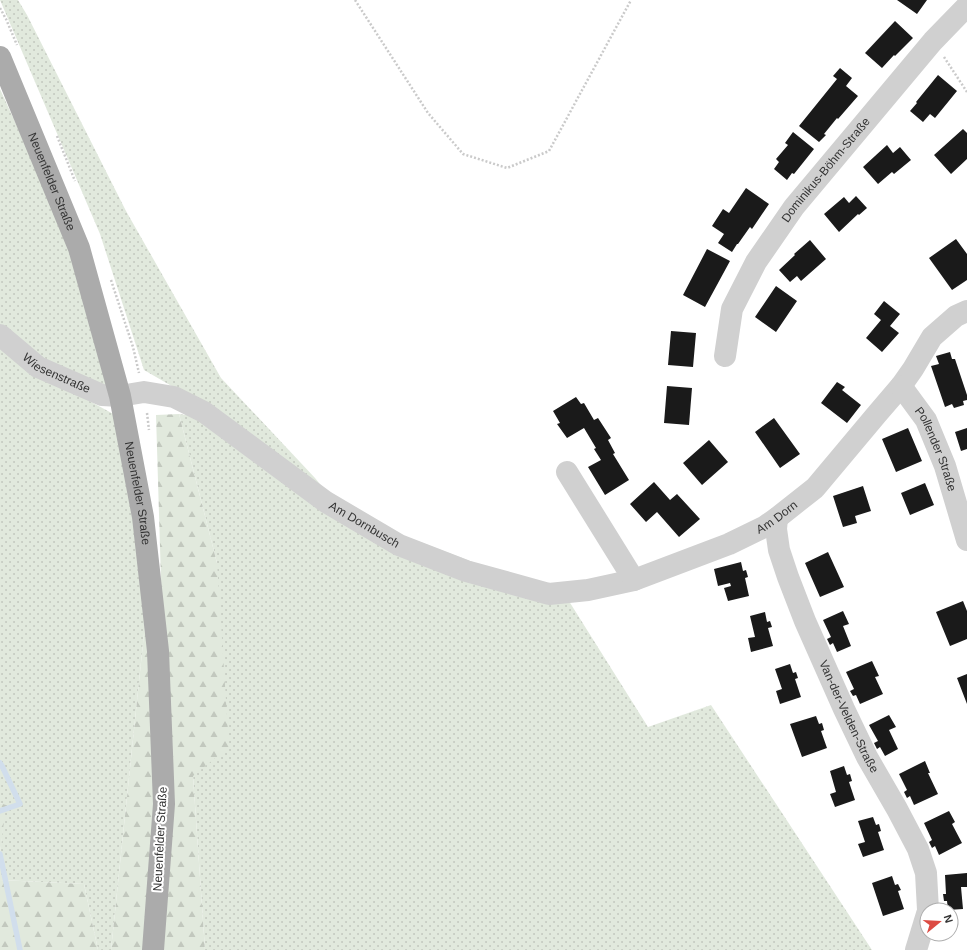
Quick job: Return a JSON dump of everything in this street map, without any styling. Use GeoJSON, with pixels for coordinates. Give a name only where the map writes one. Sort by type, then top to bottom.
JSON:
{"type":"FeatureCollection","features":[{"type":"Feature","properties":{"kind":"main road","name":"Neuenfelder Straße"},"geometry":{"type":"LineString","coordinates":[[0,57],[79,248],[120,396],[143,517],[158,651],[164,804],[153,950]]}},
{"type":"Feature","properties":{"kind":"street","name":"Dominikus-Böhm-Straße"},"geometry":{"type":"LineString","coordinates":[[726,356],[732,308],[756,262],[794,207],[933,41],[967,6]]}},
{"type":"Feature","properties":{"kind":"street","name":"Am Dorn"},"geometry":{"type":"LineString","coordinates":[[634,580],[729,544],[764,527],[816,488],[901,386],[932,337],[956,316],[967,311]]}},
{"type":"Feature","properties":{"kind":"street","name":"Wiesenstraße"},"geometry":{"type":"LineString","coordinates":[[0,335],[38,367],[102,395],[120,396]]}},
{"type":"Feature","properties":{"kind":"street","name":"Pollender Straße"},"geometry":{"type":"LineString","coordinates":[[901,386],[926,420],[945,466],[967,540]]}},
{"type":"Feature","properties":{"kind":"street","name":"Am Dornbusch"},"geometry":{"type":"LineString","coordinates":[[120,396],[144,392],[174,397],[204,412],[326,502],[399,544],[466,571],[550,594],[588,590],[634,580]]}},
{"type":"Feature","properties":{"kind":"street"},"geometry":{"type":"LineString","coordinates":[[567,472],[634,580]]}},
{"type":"Feature","properties":{"kind":"street","name":"Van-der-Velden-Straße"},"geometry":{"type":"LineString","coordinates":[[777,518],[776,529],[779,550],[805,621],[867,758],[898,809],[918,849],[926,873],[928,902]]}},
{"type":"Feature","properties":{"kind":"street"},"geometry":{"type":"LineString","coordinates":[[916,950],[919,940]]}},
{"type":"Feature","properties":{"kind":"path"},"geometry":{"type":"LineString","coordinates":[[355,0],[428,113],[463,154],[507,168],[549,151],[631,0]]}},
{"type":"Feature","properties":{"kind":"path"},"geometry":{"type":"LineString","coordinates":[[933,41],[967,92]]}},
{"type":"Feature","properties":{"kind":"green space"},"geometry":{"type":"Polygon","coordinates":[[[0,0],[18,0],[27,15],[126,211],[221,378],[315,478],[328,494],[213,410],[144,370],[100,234],[0,0]]]}},
{"type":"Feature","properties":{"kind":"green space"},"geometry":{"type":"Polygon","coordinates":[[[0,89],[74,251],[108,388],[40,361],[0,329],[0,89]]]}},
{"type":"Feature","properties":{"kind":"green space"},"geometry":{"type":"Polygon","coordinates":[[[0,342],[40,374],[117,416],[152,619],[145,624],[111,950],[98,950],[84,884],[0,880],[0,854],[5,805],[0,803],[0,342]]]}},
{"type":"Feature","properties":{"kind":"green space"},"geometry":{"type":"Polygon","coordinates":[[[179,414],[202,417],[328,507],[567,598],[648,727],[711,705],[872,950],[205,950],[193,776],[217,563],[179,414]]]}},
{"type":"Feature","properties":{"kind":"green space"},"geometry":{"type":"Polygon","coordinates":[[[179,414],[217,563],[229,747],[193,776],[205,950],[111,950],[145,624],[162,613],[156,415],[179,414]]]}},
{"type":"Feature","properties":{"kind":"green space"},"geometry":{"type":"Polygon","coordinates":[[[0,803],[6,805],[0,854],[0,803]]]}},
{"type":"Feature","properties":{"kind":"green space"},"geometry":{"type":"Polygon","coordinates":[[[0,880],[84,884],[98,950],[0,950],[0,880]]]}},
{"type":"Feature","properties":{"kind":"building"},"geometry":{"type":"Polygon","coordinates":[[[897,0],[927,0],[917,14],[897,0]]]}},
{"type":"Feature","properties":{"kind":"building"},"geometry":{"type":"Polygon","coordinates":[[[895,21],[913,38],[882,68],[865,53],[895,21]]]}},
{"type":"Feature","properties":{"kind":"building"},"geometry":{"type":"Polygon","coordinates":[[[840,68],[852,78],[846,86],[858,96],[838,119],[837,118],[824,134],[826,135],[819,142],[799,126],[837,79],[833,76],[840,68]]]}},
{"type":"Feature","properties":{"kind":"building"},"geometry":{"type":"Polygon","coordinates":[[[938,75],[957,91],[935,118],[930,114],[923,122],[910,111],[938,75]]]}},
{"type":"Feature","properties":{"kind":"building"},"geometry":{"type":"Polygon","coordinates":[[[963,129],[967,133],[967,159],[951,174],[934,155],[963,129]]]}},
{"type":"Feature","properties":{"kind":"building"},"geometry":{"type":"Polygon","coordinates":[[[793,132],[814,149],[794,174],[792,173],[787,180],[774,169],[779,162],[776,159],[788,145],[785,143],[793,132]]]}},
{"type":"Feature","properties":{"kind":"building"},"geometry":{"type":"Polygon","coordinates":[[[887,145],[893,153],[900,147],[911,160],[894,174],[892,172],[878,184],[863,167],[887,145]]]}},
{"type":"Feature","properties":{"kind":"building"},"geometry":{"type":"Polygon","coordinates":[[[746,188],[769,204],[752,229],[750,227],[732,252],[718,243],[724,234],[712,226],[723,209],[729,213],[746,188]]]}},
{"type":"Feature","properties":{"kind":"building"},"geometry":{"type":"Polygon","coordinates":[[[856,196],[867,208],[859,215],[858,214],[839,232],[824,214],[844,197],[849,203],[856,196]]]}},
{"type":"Feature","properties":{"kind":"building"},"geometry":{"type":"Polygon","coordinates":[[[956,239],[967,254],[967,280],[952,290],[929,258],[956,239]]]}},
{"type":"Feature","properties":{"kind":"building"},"geometry":{"type":"Polygon","coordinates":[[[810,240],[826,259],[801,281],[797,276],[790,282],[779,270],[810,240]]]}},
{"type":"Feature","properties":{"kind":"building"},"geometry":{"type":"Polygon","coordinates":[[[707,249],[730,261],[705,307],[683,295],[707,249]]]}},
{"type":"Feature","properties":{"kind":"building"},"geometry":{"type":"Polygon","coordinates":[[[776,286],[797,301],[776,332],[755,317],[776,286]]]}},
{"type":"Feature","properties":{"kind":"building"},"geometry":{"type":"Polygon","coordinates":[[[884,301],[900,314],[890,326],[899,333],[882,352],[866,338],[881,320],[874,314],[884,301]]]}},
{"type":"Feature","properties":{"kind":"building"},"geometry":{"type":"Polygon","coordinates":[[[671,331],[696,333],[693,367],[668,365],[671,331]]]}},
{"type":"Feature","properties":{"kind":"building"},"geometry":{"type":"Polygon","coordinates":[[[950,352],[952,359],[955,359],[967,395],[967,400],[963,401],[964,405],[954,408],[952,404],[945,407],[931,366],[939,364],[936,356],[950,352]]]}},
{"type":"Feature","properties":{"kind":"building"},"geometry":{"type":"Polygon","coordinates":[[[837,382],[845,387],[842,390],[861,405],[847,423],[821,403],[837,382]]]}},
{"type":"Feature","properties":{"kind":"building"},"geometry":{"type":"Polygon","coordinates":[[[667,386],[692,388],[689,425],[664,423],[667,386]]]}},
{"type":"Feature","properties":{"kind":"building"},"geometry":{"type":"Polygon","coordinates":[[[576,397],[581,404],[584,403],[594,420],[598,418],[611,438],[608,440],[615,453],[613,454],[629,480],[605,495],[588,467],[601,460],[594,449],[596,448],[584,428],[567,438],[557,424],[560,423],[553,411],[576,397]]]}},
{"type":"Feature","properties":{"kind":"building"},"geometry":{"type":"Polygon","coordinates":[[[774,418],[800,454],[780,468],[755,432],[774,418]]]}},
{"type":"Feature","properties":{"kind":"building"},"geometry":{"type":"Polygon","coordinates":[[[908,428],[922,461],[896,472],[882,439],[908,428]]]}},
{"type":"Feature","properties":{"kind":"building"},"geometry":{"type":"Polygon","coordinates":[[[967,428],[967,449],[961,451],[955,432],[967,428]]]}},
{"type":"Feature","properties":{"kind":"building"},"geometry":{"type":"Polygon","coordinates":[[[709,440],[728,462],[702,485],[683,463],[709,440]]]}},
{"type":"Feature","properties":{"kind":"building"},"geometry":{"type":"Polygon","coordinates":[[[654,482],[670,500],[677,494],[700,519],[679,537],[657,512],[646,522],[630,504],[654,482]]]}},
{"type":"Feature","properties":{"kind":"building"},"geometry":{"type":"Polygon","coordinates":[[[925,483],[934,505],[910,515],[901,493],[925,483]]]}},
{"type":"Feature","properties":{"kind":"building"},"geometry":{"type":"Polygon","coordinates":[[[863,486],[871,511],[855,516],[857,523],[843,527],[833,496],[863,486]]]}},
{"type":"Feature","properties":{"kind":"building"},"geometry":{"type":"Polygon","coordinates":[[[828,552],[844,587],[820,597],[805,563],[828,552]]]}},
{"type":"Feature","properties":{"kind":"building"},"geometry":{"type":"Polygon","coordinates":[[[741,562],[743,571],[746,570],[748,577],[745,578],[749,596],[728,601],[724,588],[731,586],[730,583],[718,586],[714,569],[741,562]]]}},
{"type":"Feature","properties":{"kind":"building"},"geometry":{"type":"Polygon","coordinates":[[[963,601],[967,611],[967,639],[950,646],[936,612],[963,601]]]}},
{"type":"Feature","properties":{"kind":"building"},"geometry":{"type":"Polygon","coordinates":[[[843,611],[849,624],[843,626],[851,646],[837,652],[833,643],[830,645],[827,639],[831,637],[823,620],[843,611]]]}},
{"type":"Feature","properties":{"kind":"building"},"geometry":{"type":"Polygon","coordinates":[[[765,612],[767,622],[770,621],[772,627],[768,628],[773,646],[751,652],[748,638],[755,637],[750,616],[765,612]]]}},
{"type":"Feature","properties":{"kind":"building"},"geometry":{"type":"Polygon","coordinates":[[[872,661],[879,676],[875,677],[883,694],[860,704],[856,695],[853,696],[850,691],[854,689],[846,672],[872,661]]]}},
{"type":"Feature","properties":{"kind":"building"},"geometry":{"type":"Polygon","coordinates":[[[790,664],[793,673],[796,672],[798,678],[795,679],[801,697],[780,704],[776,691],[782,689],[775,669],[790,664]]]}},
{"type":"Feature","properties":{"kind":"building"},"geometry":{"type":"Polygon","coordinates":[[[967,674],[967,704],[957,678],[967,674]]]}},
{"type":"Feature","properties":{"kind":"building"},"geometry":{"type":"Polygon","coordinates":[[[889,715],[896,727],[889,730],[898,749],[885,756],[880,747],[877,749],[874,743],[878,741],[869,725],[889,715]]]}},
{"type":"Feature","properties":{"kind":"building"},"geometry":{"type":"Polygon","coordinates":[[[816,716],[819,724],[822,723],[824,730],[821,731],[827,748],[802,757],[790,724],[816,716]]]}},
{"type":"Feature","properties":{"kind":"building"},"geometry":{"type":"Polygon","coordinates":[[[925,761],[930,773],[928,773],[938,794],[914,805],[910,796],[907,798],[904,792],[907,790],[899,774],[925,761]]]}},
{"type":"Feature","properties":{"kind":"building"},"geometry":{"type":"Polygon","coordinates":[[[844,766],[847,775],[850,774],[852,781],[849,782],[855,800],[835,807],[830,794],[836,792],[830,771],[844,766]]]}},
{"type":"Feature","properties":{"kind":"building"},"geometry":{"type":"Polygon","coordinates":[[[949,811],[955,822],[952,824],[962,843],[939,855],[935,846],[932,848],[929,842],[932,840],[924,823],[949,811]]]}},
{"type":"Feature","properties":{"kind":"building"},"geometry":{"type":"Polygon","coordinates":[[[873,817],[876,825],[879,824],[881,831],[878,832],[884,850],[863,857],[858,844],[865,842],[858,821],[873,817]]]}},
{"type":"Feature","properties":{"kind":"building"},"geometry":{"type":"Polygon","coordinates":[[[967,873],[967,887],[961,887],[963,909],[959,909],[959,902],[944,901],[943,894],[946,894],[945,875],[967,873]]]}},
{"type":"Feature","properties":{"kind":"building"},"geometry":{"type":"Polygon","coordinates":[[[892,876],[895,885],[898,884],[901,890],[898,891],[904,909],[883,916],[872,883],[892,876]]]}},
{"type":"Feature","properties":{"kind":"waterway"},"geometry":{"type":"LineString","coordinates":[[0,763],[20,804],[0,811]]}},
{"type":"Feature","properties":{"kind":"waterway"},"geometry":{"type":"LineString","coordinates":[[0,854],[20,950]]}}]}
